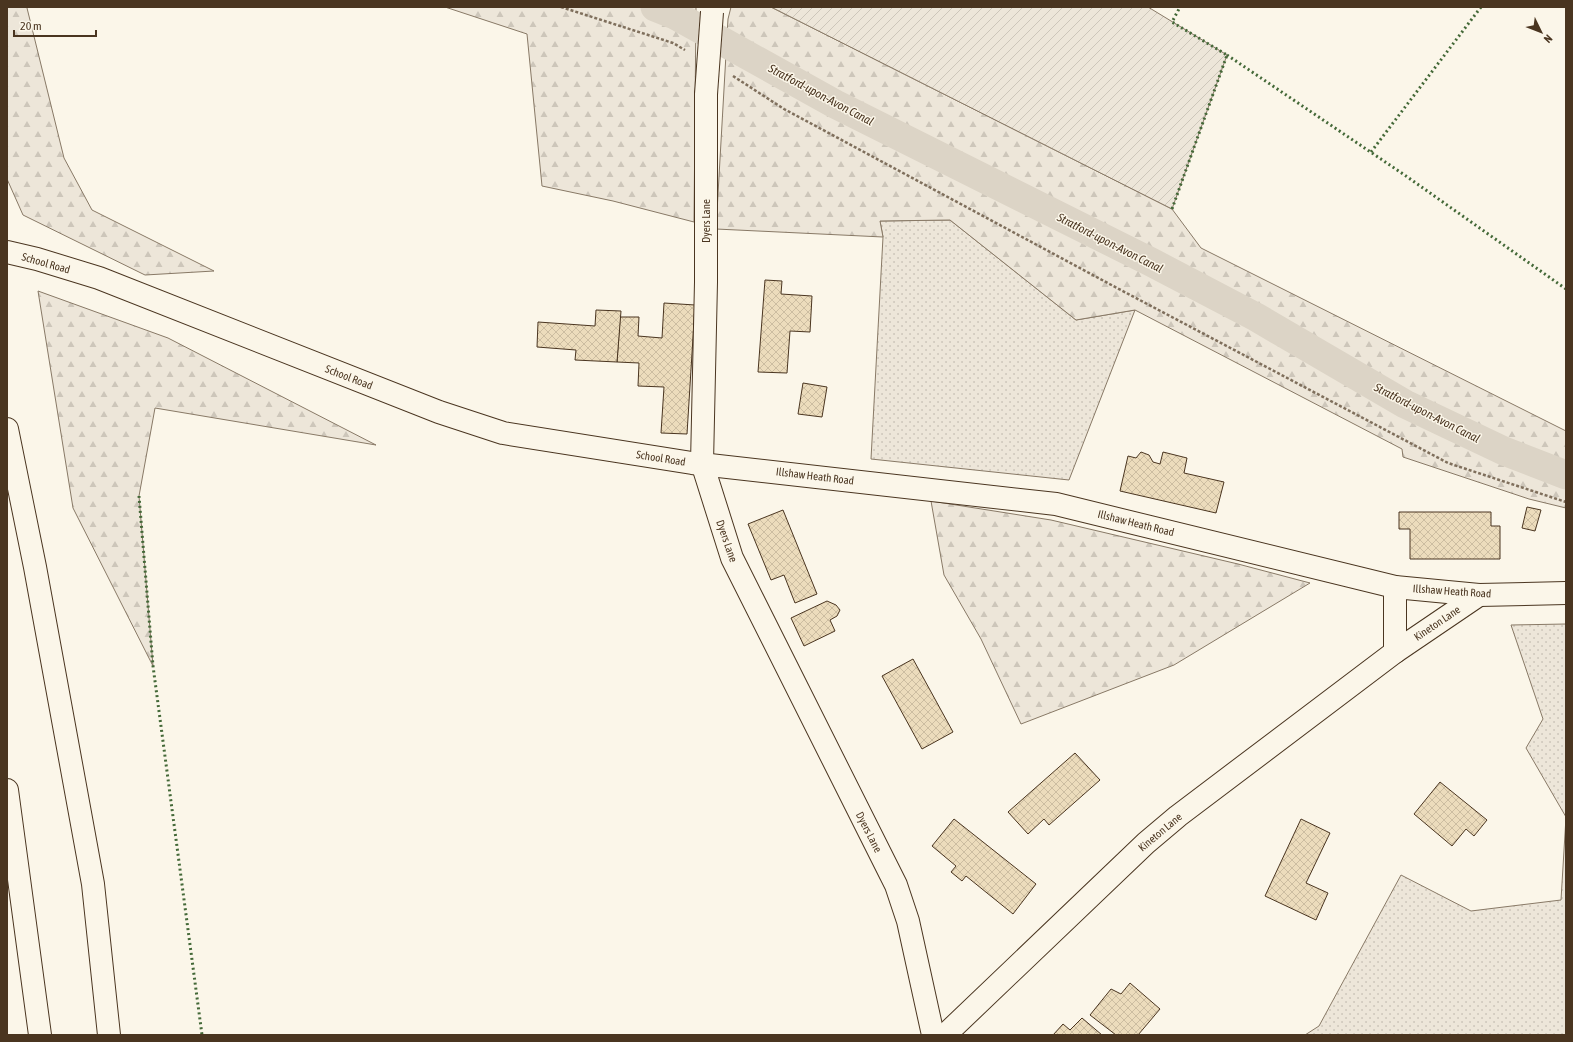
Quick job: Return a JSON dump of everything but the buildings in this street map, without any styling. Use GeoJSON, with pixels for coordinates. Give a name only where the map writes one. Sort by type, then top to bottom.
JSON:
{"type":"FeatureCollection","features":[{"type":"Feature","properties":{"kind":"main road","name":"Dyers Lane"},"geometry":{"type":"LineString","coordinates":[[712,9],[706,94],[706,282],[702,463],[732,558],[896,885],[908,921],[933,1035]]}},
{"type":"Feature","properties":{"kind":"main road","name":"School Road"},"geometry":{"type":"LineString","coordinates":[[7,252],[37,259],[99,278],[439,412],[503,433],[692,463],[702,463]]}},
{"type":"Feature","properties":{"kind":"main road"},"geometry":{"type":"LineString","coordinates":[[7,429],[35,567],[92,884],[109,1035]]}},
{"type":"Feature","properties":{"kind":"main road","name":"Illshaw Heath Road"},"geometry":{"type":"LineString","coordinates":[[702,463],[1056,504],[1395,587],[1479,595],[1566,593]]}},
{"type":"Feature","properties":{"kind":"main road","name":"Kineton Lane"},"geometry":{"type":"LineString","coordinates":[[1395,587],[1395,652]]}},
{"type":"Feature","properties":{"kind":"main road","name":"Kineton Lane"},"geometry":{"type":"LineString","coordinates":[[944,1035],[1146,843],[1178,816],[1395,652],[1479,595]]}},
{"type":"Feature","properties":{"kind":"main road"},"geometry":{"type":"LineString","coordinates":[[7,790],[40,1035]]}},
{"type":"Feature","properties":{"kind":"path"},"geometry":{"type":"LineString","coordinates":[[561,7],[673,43],[690,52]]}},
{"type":"Feature","properties":{"kind":"path"},"geometry":{"type":"LineString","coordinates":[[731,75],[784,109],[1117,288],[1448,463],[1566,502]]}},
{"type":"Feature","properties":{"kind":"green space"},"geometry":{"type":"Polygon","coordinates":[[[7,7],[28,7],[27,8],[64,158],[92,210],[214,271],[145,275],[23,215],[7,179],[7,7]]]}},
{"type":"Feature","properties":{"kind":"green space"},"geometry":{"type":"Polygon","coordinates":[[[445,7],[696,7],[694,222],[613,201],[542,186],[527,34],[445,7]]]}},
{"type":"Feature","properties":{"kind":"green space"},"geometry":{"type":"Polygon","coordinates":[[[731,7],[771,7],[1172,209],[1201,248],[1566,431],[1566,508],[1529,499],[1403,457],[1402,449],[1135,310],[1076,320],[950,220],[880,221],[883,237],[716,229],[728,19],[731,7]]]}},
{"type":"Feature","properties":{"kind":"green space"},"geometry":{"type":"Polygon","coordinates":[[[771,7],[1148,7],[1227,55],[1172,209],[771,7]]]}},
{"type":"Feature","properties":{"kind":"green space"},"geometry":{"type":"Polygon","coordinates":[[[950,220],[1076,320],[1135,310],[1069,480],[871,459],[883,237],[880,221],[950,220]]]}},
{"type":"Feature","properties":{"kind":"green space"},"geometry":{"type":"Polygon","coordinates":[[[38,291],[168,338],[376,445],[155,408],[139,496],[153,666],[73,508],[38,291]]]}},
{"type":"Feature","properties":{"kind":"green space"},"geometry":{"type":"Polygon","coordinates":[[[931,501],[1051,520],[1238,564],[1310,583],[1174,665],[1021,724],[981,639],[944,575],[931,501]]]}},
{"type":"Feature","properties":{"kind":"green space"},"geometry":{"type":"Polygon","coordinates":[[[1566,624],[1566,817],[1526,748],[1543,719],[1511,625],[1566,624]]]}},
{"type":"Feature","properties":{"kind":"green space"},"geometry":{"type":"Polygon","coordinates":[[[1566,817],[1566,1035],[1305,1035],[1319,1026],[1401,875],[1471,911],[1561,900],[1566,817]]]}},
{"type":"Feature","properties":{"kind":"waterway","name":"Stratford-upon-Avon Canal"},"geometry":{"type":"LineString","coordinates":[[655,7],[675,15],[835,104],[1151,262],[1256,317],[1405,404],[1504,451],[1566,475]]}},
{"type":"Feature","properties":{"kind":"hedge"},"geometry":{"type":"LineString","coordinates":[[1172,209],[1227,55],[1172,22],[1180,7]]}},
{"type":"Feature","properties":{"kind":"hedge"},"geometry":{"type":"LineString","coordinates":[[1371,152],[1481,7]]}},
{"type":"Feature","properties":{"kind":"hedge"},"geometry":{"type":"LineString","coordinates":[[1227,55],[1406,176],[1566,289]]}},
{"type":"Feature","properties":{"kind":"hedge"},"geometry":{"type":"LineString","coordinates":[[139,496],[153,666],[202,1035]]}}]}
